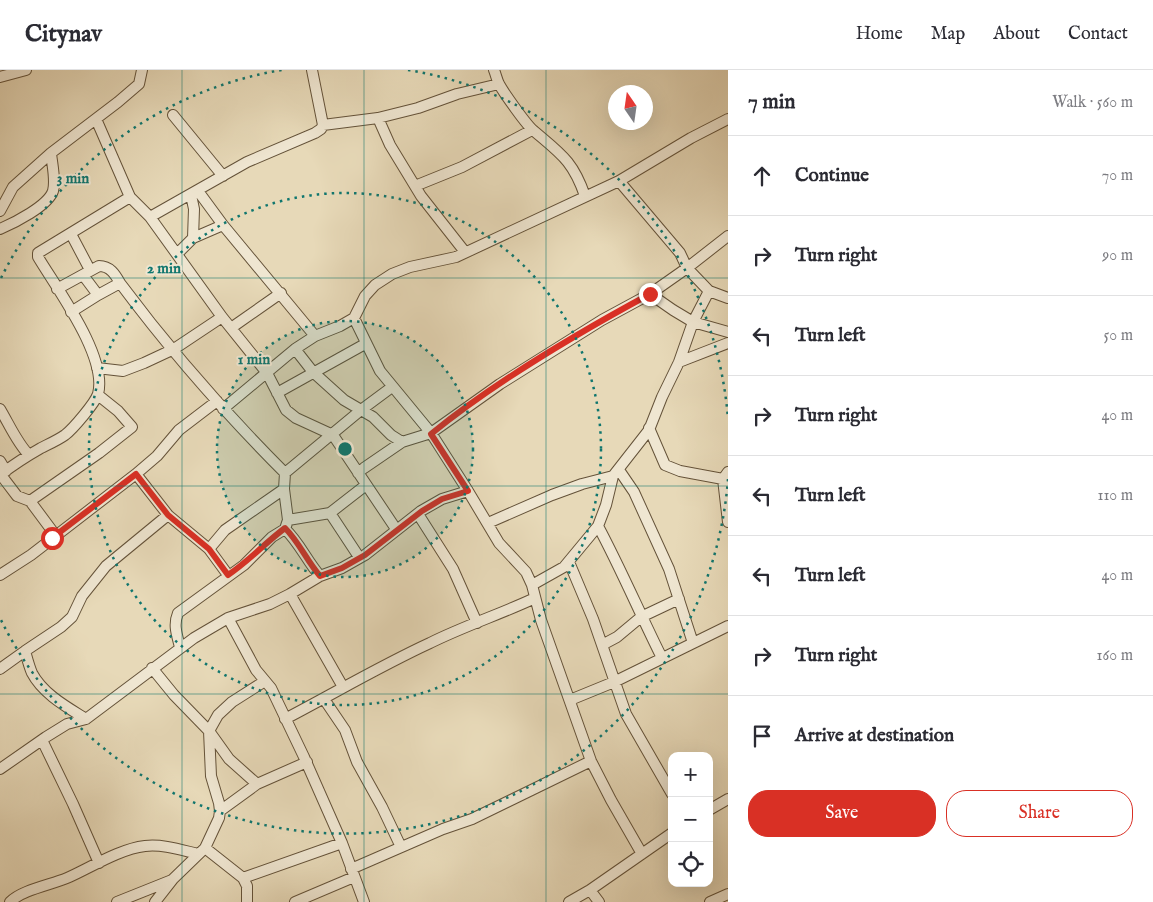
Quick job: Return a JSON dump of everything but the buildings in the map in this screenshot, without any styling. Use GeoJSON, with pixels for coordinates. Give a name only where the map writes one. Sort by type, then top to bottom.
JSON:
{"type":"FeatureCollection","features":[{"type":"Feature","properties":{"kind":"street"},"geometry":{"type":"LineString","coordinates":[[0,77],[26,70]]}},
{"type":"Feature","properties":{"kind":"street"},"geometry":{"type":"LineString","coordinates":[[0,211],[12,187],[139,84],[142,78],[142,70]]}},
{"type":"Feature","properties":{"kind":"street"},"geometry":{"type":"LineString","coordinates":[[150,216],[247,162],[321,129],[323,125],[312,70]]}},
{"type":"Feature","properties":{"kind":"street"},"geometry":{"type":"LineString","coordinates":[[494,70],[499,84],[532,130],[557,150],[569,163],[579,178],[586,196]]}},
{"type":"Feature","properties":{"kind":"street"},"geometry":{"type":"LineString","coordinates":[[323,125],[378,118],[418,108],[457,94],[499,84]]}},
{"type":"Feature","properties":{"kind":"street"},"geometry":{"type":"LineString","coordinates":[[173,115],[223,176]]}},
{"type":"Feature","properties":{"kind":"street"},"geometry":{"type":"LineString","coordinates":[[378,118],[390,145],[415,186],[440,222],[465,252]]}},
{"type":"Feature","properties":{"kind":"street"},"geometry":{"type":"LineString","coordinates":[[96,119],[130,197],[150,216],[222,317],[267,373],[286,410],[296,418],[333,435],[396,529]]}},
{"type":"Feature","properties":{"kind":"street"},"geometry":{"type":"LineString","coordinates":[[0,575],[31,555],[136,474],[157,456],[180,430],[267,373],[295,349],[315,336],[354,318],[365,296],[375,285],[392,274],[410,267],[439,262],[465,252],[620,181],[681,144],[728,119]]}},
{"type":"Feature","properties":{"kind":"street"},"geometry":{"type":"LineString","coordinates":[[415,186],[462,166],[532,130]]}},
{"type":"Feature","properties":{"kind":"street"},"geometry":{"type":"LineString","coordinates":[[0,229],[30,213],[50,198],[54,184],[52,153]]}},
{"type":"Feature","properties":{"kind":"street"},"geometry":{"type":"LineString","coordinates":[[620,181],[680,253],[688,268],[709,291],[728,298]]}},
{"type":"Feature","properties":{"kind":"street"},"geometry":{"type":"LineString","coordinates":[[194,193],[315,336]]}},
{"type":"Feature","properties":{"kind":"street"},"geometry":{"type":"LineString","coordinates":[[193,238],[194,193]]}},
{"type":"Feature","properties":{"kind":"street"},"geometry":{"type":"LineString","coordinates":[[2,473],[65,435],[92,405],[98,395],[99,380],[95,358],[88,342],[38,257],[38,253],[130,197]]}},
{"type":"Feature","properties":{"kind":"street"},"geometry":{"type":"LineString","coordinates":[[177,254],[193,238],[223,225]]}},
{"type":"Feature","properties":{"kind":"street"},"geometry":{"type":"LineString","coordinates":[[71,234],[98,296]]}},
{"type":"Feature","properties":{"kind":"street"},"geometry":{"type":"LineString","coordinates":[[358,473],[402,442],[431,434],[500,384],[602,320],[650,294],[688,268],[728,236]]}},
{"type":"Feature","properties":{"kind":"street"},"geometry":{"type":"LineString","coordinates":[[57,289],[99,266],[106,267],[115,274],[150,322],[220,405],[285,473],[284,489],[287,524],[310,565],[320,576]]}},
{"type":"Feature","properties":{"kind":"street"},"geometry":{"type":"LineString","coordinates":[[71,312],[120,283]]}},
{"type":"Feature","properties":{"kind":"street"},"geometry":{"type":"LineString","coordinates":[[532,584],[564,567],[598,526],[616,473],[649,428],[679,362],[693,322],[709,291]]}},
{"type":"Feature","properties":{"kind":"street"},"geometry":{"type":"LineString","coordinates":[[231,328],[281,294]]}},
{"type":"Feature","properties":{"kind":"street"},"geometry":{"type":"LineString","coordinates":[[650,294],[693,322],[728,332]]}},
{"type":"Feature","properties":{"kind":"street"},"geometry":{"type":"LineString","coordinates":[[97,368],[123,371],[174,349],[222,317]]}},
{"type":"Feature","properties":{"kind":"street"},"geometry":{"type":"LineString","coordinates":[[354,318],[380,371],[431,434],[499,542],[526,572],[532,584],[541,620],[591,761],[642,854]]}},
{"type":"Feature","properties":{"kind":"street"},"geometry":{"type":"LineString","coordinates":[[679,362],[728,343]]}},
{"type":"Feature","properties":{"kind":"street"},"geometry":{"type":"LineString","coordinates":[[277,393],[366,344]]}},
{"type":"Feature","properties":{"kind":"street"},"geometry":{"type":"LineString","coordinates":[[295,349],[313,372],[344,400],[373,417],[391,435],[402,442]]}},
{"type":"Feature","properties":{"kind":"street"},"geometry":{"type":"LineString","coordinates":[[285,473],[392,387]]}},
{"type":"Feature","properties":{"kind":"street"},"geometry":{"type":"LineString","coordinates":[[30,501],[99,453],[132,427],[118,410],[98,395]]}},
{"type":"Feature","properties":{"kind":"street"},"geometry":{"type":"LineString","coordinates":[[0,409],[21,447],[29,455]]}},
{"type":"Feature","properties":{"kind":"street"},"geometry":{"type":"LineString","coordinates":[[649,428],[666,465],[680,471],[725,476],[728,522]]}},
{"type":"Feature","properties":{"kind":"street"},"geometry":{"type":"LineString","coordinates":[[0,461],[2,473],[17,496],[30,501],[56,536]]}},
{"type":"Feature","properties":{"kind":"street"},"geometry":{"type":"LineString","coordinates":[[488,523],[552,494],[616,473]]}},
{"type":"Feature","properties":{"kind":"street"},"geometry":{"type":"LineString","coordinates":[[616,473],[634,492],[644,512],[680,598],[693,643]]}},
{"type":"Feature","properties":{"kind":"street"},"geometry":{"type":"LineString","coordinates":[[136,474],[168,515],[209,549],[228,575]]}},
{"type":"Feature","properties":{"kind":"street"},"geometry":{"type":"LineString","coordinates":[[180,647],[175,630],[175,620],[178,613],[244,565],[287,524],[330,513],[366,485]]}},
{"type":"Feature","properties":{"kind":"street"},"geometry":{"type":"LineString","coordinates":[[209,549],[225,530],[284,489]]}},
{"type":"Feature","properties":{"kind":"street"},"geometry":{"type":"LineString","coordinates":[[0,769],[67,724],[86,719],[180,647],[228,618],[270,604],[320,576],[342,568],[365,555],[396,529],[442,499],[468,491]]}},
{"type":"Feature","properties":{"kind":"street"},"geometry":{"type":"LineString","coordinates":[[330,513],[359,557]]}},
{"type":"Feature","properties":{"kind":"street"},"geometry":{"type":"LineString","coordinates":[[418,514],[453,569],[478,623]]}},
{"type":"Feature","properties":{"kind":"street"},"geometry":{"type":"LineString","coordinates":[[0,669],[62,627],[72,617],[82,596],[106,566],[168,515]]}},
{"type":"Feature","properties":{"kind":"street"},"geometry":{"type":"LineString","coordinates":[[598,526],[662,658]]}},
{"type":"Feature","properties":{"kind":"street"},"geometry":{"type":"LineString","coordinates":[[569,562],[593,618],[626,714],[631,718],[668,787]]}},
{"type":"Feature","properties":{"kind":"street"},"geometry":{"type":"LineString","coordinates":[[290,594],[311,634],[343,687]]}},
{"type":"Feature","properties":{"kind":"street"},"geometry":{"type":"LineString","coordinates":[[285,719],[430,643],[536,598]]}},
{"type":"Feature","properties":{"kind":"street"},"geometry":{"type":"LineString","coordinates":[[602,645],[617,637],[641,617],[680,598]]}},
{"type":"Feature","properties":{"kind":"street"},"geometry":{"type":"LineString","coordinates":[[228,618],[256,670],[271,688],[342,843],[364,902]]}},
{"type":"Feature","properties":{"kind":"street"},"geometry":{"type":"LineString","coordinates":[[570,700],[614,682],[728,626]]}},
{"type":"Feature","properties":{"kind":"street"},"geometry":{"type":"LineString","coordinates":[[24,651],[38,683],[63,704],[86,719]]}},
{"type":"Feature","properties":{"kind":"street"},"geometry":{"type":"LineString","coordinates":[[152,668],[174,695],[209,731],[228,759],[257,784]]}},
{"type":"Feature","properties":{"kind":"street"},"geometry":{"type":"LineString","coordinates":[[600,688],[610,670]]}},
{"type":"Feature","properties":{"kind":"street"},"geometry":{"type":"LineString","coordinates":[[155,902],[172,879],[201,851],[215,827],[220,811],[211,776],[209,731],[218,715],[232,702],[265,681]]}},
{"type":"Feature","properties":{"kind":"street"},"geometry":{"type":"LineString","coordinates":[[324,699],[345,730],[357,762],[382,807],[401,847]]}},
{"type":"Feature","properties":{"kind":"street"},"geometry":{"type":"LineString","coordinates":[[42,740],[99,863]]}},
{"type":"Feature","properties":{"kind":"street"},"geometry":{"type":"LineString","coordinates":[[295,902],[401,847],[497,808],[591,761]]}},
{"type":"Feature","properties":{"kind":"street"},"geometry":{"type":"LineString","coordinates":[[220,811],[257,784],[306,762]]}},
{"type":"Feature","properties":{"kind":"street"},"geometry":{"type":"LineString","coordinates":[[713,808],[728,799]]}},
{"type":"Feature","properties":{"kind":"street"},"geometry":{"type":"LineString","coordinates":[[569,902],[590,890],[668,836]]}},
{"type":"Feature","properties":{"kind":"street"},"geometry":{"type":"LineString","coordinates":[[243,878],[342,843]]}},
{"type":"Feature","properties":{"kind":"street"},"geometry":{"type":"LineString","coordinates":[[10,902],[122,852],[144,846],[162,846],[201,851],[243,878],[247,886],[247,902]]}},
{"type":"Feature","properties":{"kind":"street"},"geometry":{"type":"LineString","coordinates":[[117,902],[172,879]]}},
{"type":"Feature","properties":{"kind":"street"},"geometry":{"type":"LineString","coordinates":[[590,890],[599,902]]}},
{"type":"Feature","properties":{"kind":"street"},"geometry":{"type":"LineString","coordinates":[[710,902],[728,894]]}},
{"type":"Feature","properties":{"kind":"route"},"geometry":{"type":"LineString","coordinates":[[52,538],[136,474],[168,515],[209,549],[228,575],[244,565],[272,537],[285,528],[294,537],[310,565],[320,576],[342,568],[365,555],[396,529],[422,511],[442,499],[468,491],[431,434],[450,418],[500,384],[602,320],[650,294]]}}]}
